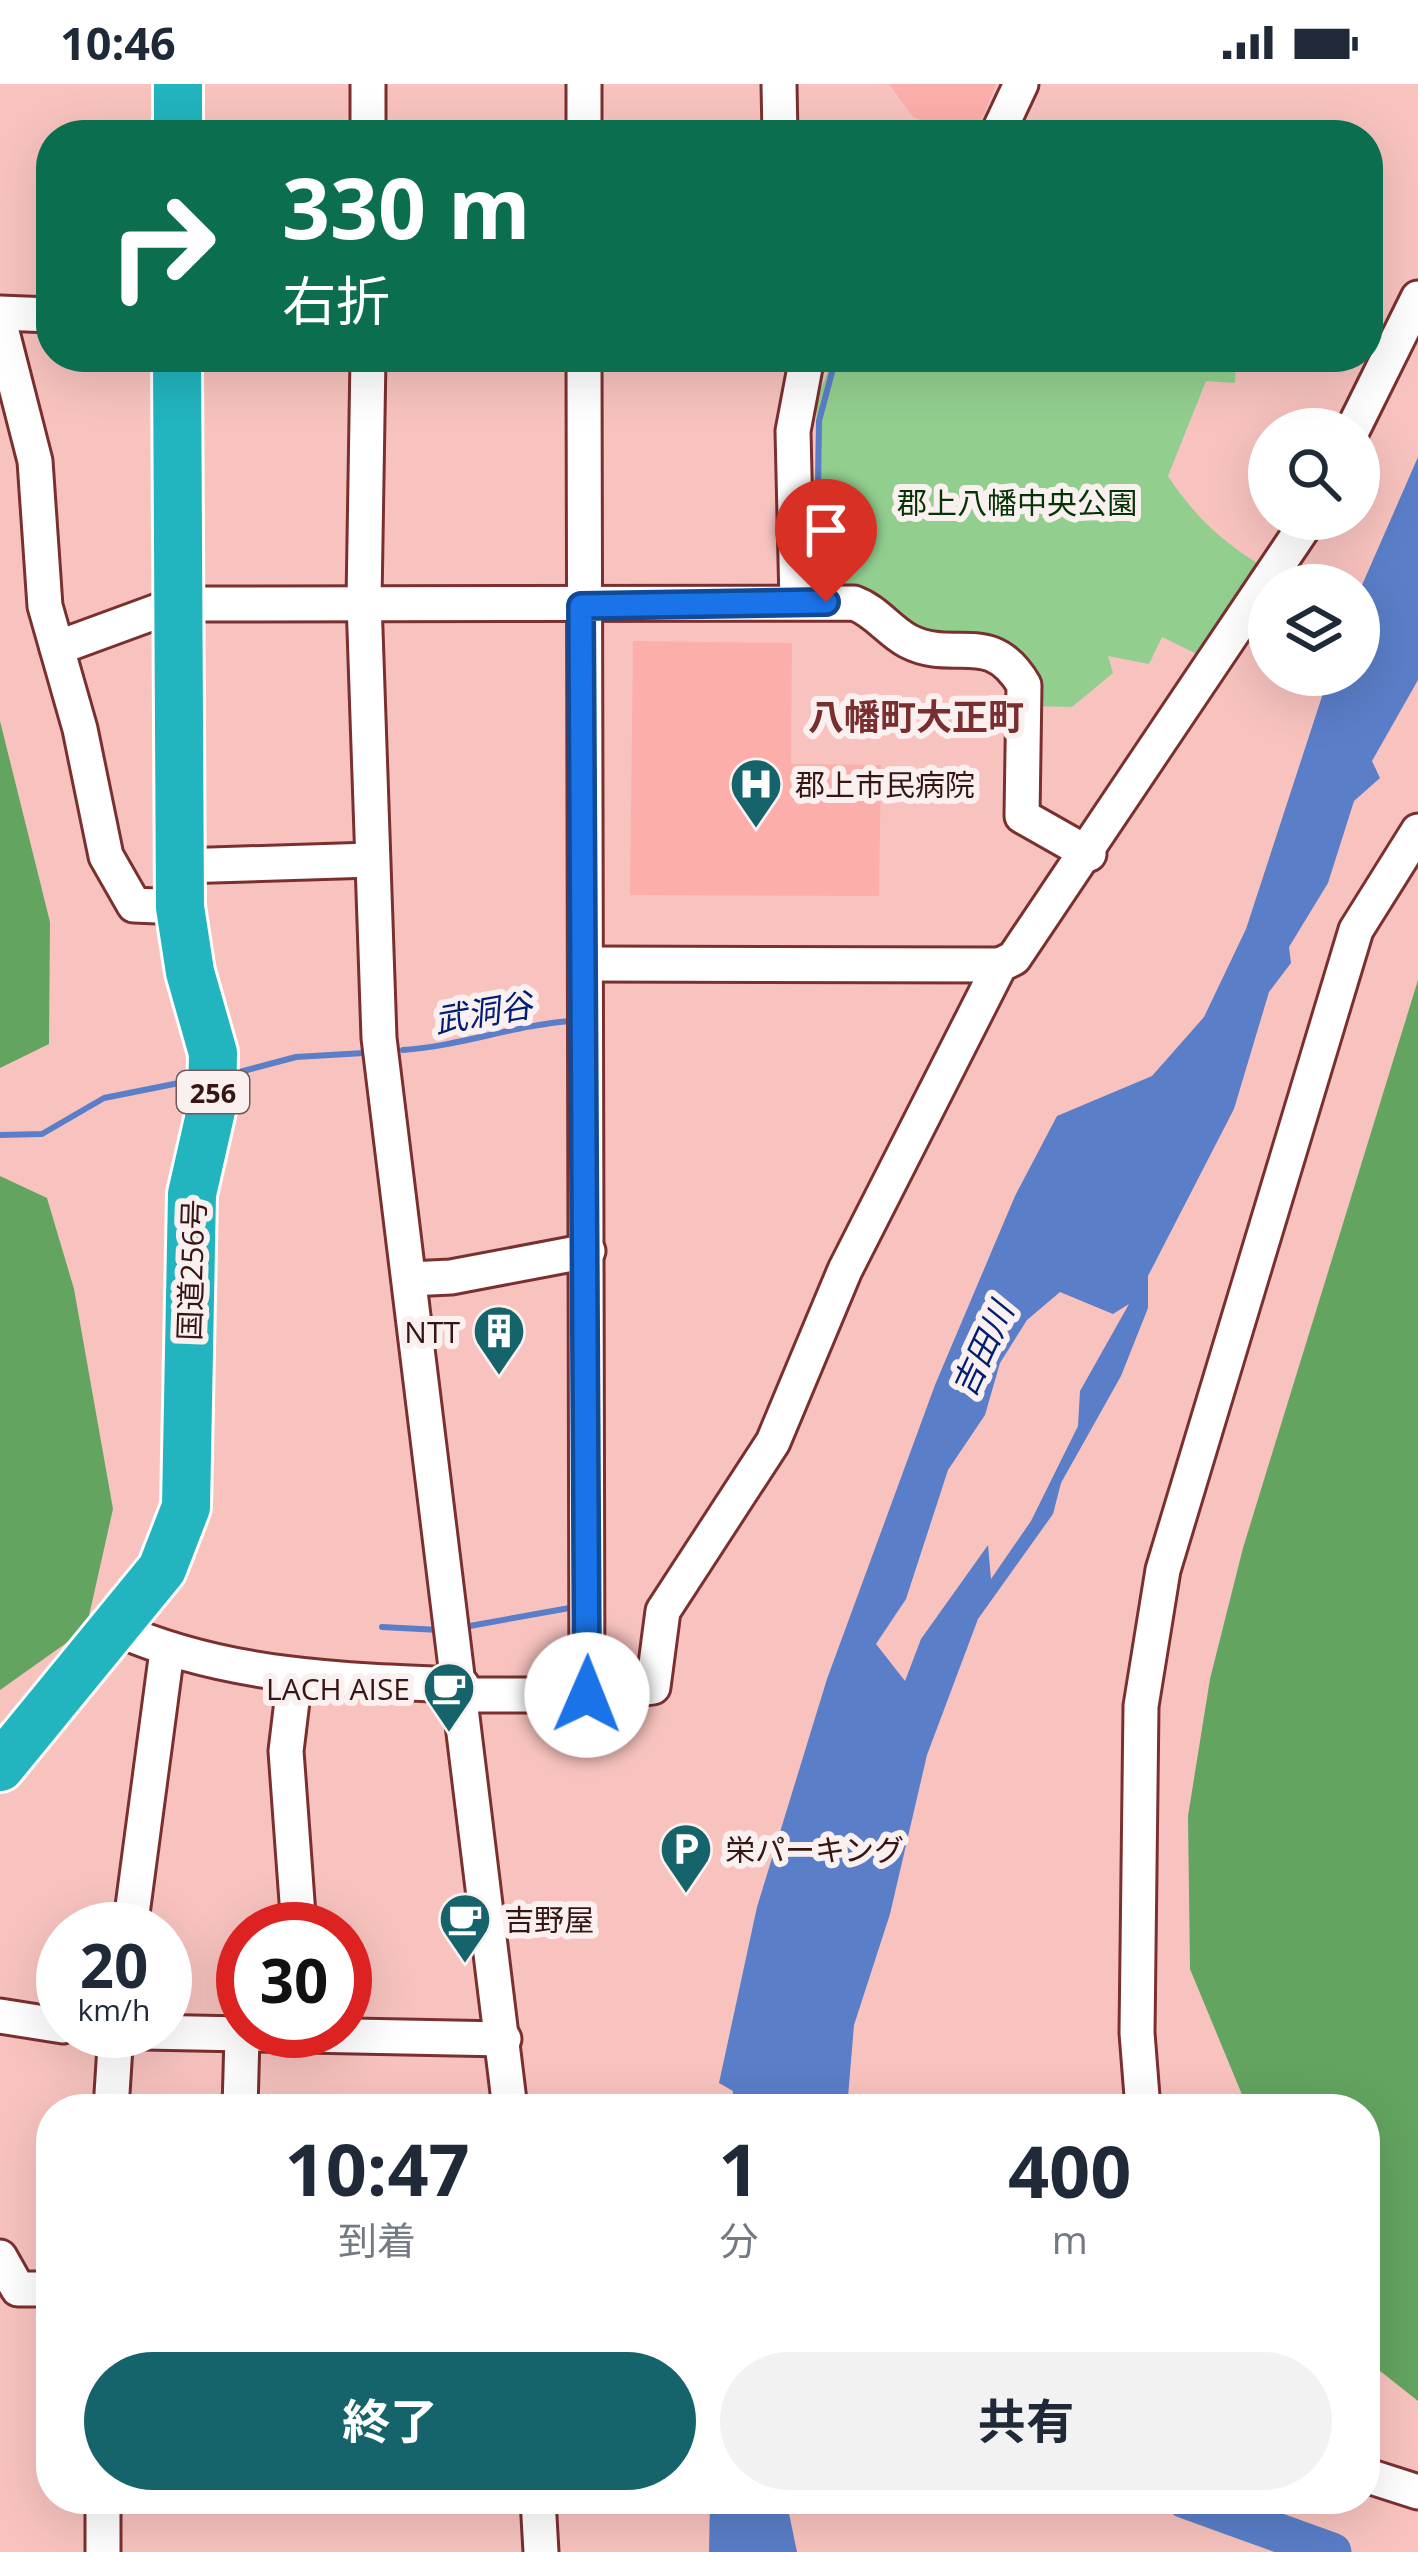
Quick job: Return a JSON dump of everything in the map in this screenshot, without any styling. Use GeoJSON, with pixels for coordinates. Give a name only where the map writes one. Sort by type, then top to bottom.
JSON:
{"type":"FeatureCollection","features":[{"type":"Feature","properties":{"kind":"highway"},"geometry":{"type":"LineString","coordinates":[[178,84],[178,120]]}},
{"type":"Feature","properties":{"kind":"highway","name":"国道256号"},"geometry":{"type":"LineString","coordinates":[[0,1767],[162,1569],[186,1507],[192,1194],[212,1106],[213,1053],[190,972],[180,886],[177,372]]}},
{"type":"Feature","properties":{"kind":"street"},"geometry":{"type":"LineString","coordinates":[[368,84],[368,120]]}},
{"type":"Feature","properties":{"kind":"street"},"geometry":{"type":"LineString","coordinates":[[584,84],[584,120]]}},
{"type":"Feature","properties":{"kind":"street"},"geometry":{"type":"LineString","coordinates":[[779,84],[780,120]]}},
{"type":"Feature","properties":{"kind":"street"},"geometry":{"type":"LineString","coordinates":[[1004,120],[1021,84]]}},
{"type":"Feature","properties":{"kind":"street"},"geometry":{"type":"LineString","coordinates":[[1364,408],[1418,298]]}},
{"type":"Feature","properties":{"kind":"street"},"geometry":{"type":"LineString","coordinates":[[0,314],[36,315]]}},
{"type":"Feature","properties":{"kind":"street"},"geometry":{"type":"LineString","coordinates":[[0,324],[35,461],[39,558],[58,648],[106,856],[134,905],[180,886],[372,860]]}},
{"type":"Feature","properties":{"kind":"street"},"geometry":{"type":"LineString","coordinates":[[1383,334],[1403,334]]}},
{"type":"Feature","properties":{"kind":"street"},"geometry":{"type":"LineString","coordinates":[[368,372],[364,601],[380,1038],[509,2094]]}},
{"type":"Feature","properties":{"kind":"street"},"geometry":{"type":"LineString","coordinates":[[584,372],[587,1695]]}},
{"type":"Feature","properties":{"kind":"street"},"geometry":{"type":"LineString","coordinates":[[796,602],[793,431],[804,372]]}},
{"type":"Feature","properties":{"kind":"street"},"geometry":{"type":"LineString","coordinates":[[586,964],[1000,965],[1014,958],[1089,854],[1295,540]]}},
{"type":"Feature","properties":{"kind":"street"},"geometry":{"type":"LineString","coordinates":[[58,648],[177,604],[854,603],[922,646],[984,650],[1000,656],[1024,686],[1022,815],[1089,854]]}},
{"type":"Feature","properties":{"kind":"street"},"geometry":{"type":"LineString","coordinates":[[1142,2094],[1137,2033],[1141,1706],[1163,1570],[1356,930],[1418,831]]}},
{"type":"Feature","properties":{"kind":"street"},"geometry":{"type":"LineString","coordinates":[[117,1629],[167,1651],[295,1676],[587,1695],[653,1688],[663,1611],[773,1442],[853,1252],[1000,965]]}},
{"type":"Feature","properties":{"kind":"street"},"geometry":{"type":"LineString","coordinates":[[409,1279],[451,1277],[588,1251]]}},
{"type":"Feature","properties":{"kind":"street"},"geometry":{"type":"LineString","coordinates":[[134,1902],[167,1651]]}},
{"type":"Feature","properties":{"kind":"street"},"geometry":{"type":"LineString","coordinates":[[295,1676],[286,1751],[297,1902]]}},
{"type":"Feature","properties":{"kind":"street"},"geometry":{"type":"LineString","coordinates":[[0,2016],[36,2022]]}},
{"type":"Feature","properties":{"kind":"street"},"geometry":{"type":"LineString","coordinates":[[372,2036],[505,2039]]}},
{"type":"Feature","properties":{"kind":"street"},"geometry":{"type":"LineString","coordinates":[[110,2058],[111,2094]]}},
{"type":"Feature","properties":{"kind":"street"},"geometry":{"type":"LineString","coordinates":[[240,2094],[241,2058]]}},
{"type":"Feature","properties":{"kind":"street"},"geometry":{"type":"LineString","coordinates":[[0,2258],[18,2289],[36,2289]]}},
{"type":"Feature","properties":{"kind":"street"},"geometry":{"type":"LineString","coordinates":[[1380,2480],[1418,2492]]}},
{"type":"Feature","properties":{"kind":"street"},"geometry":{"type":"LineString","coordinates":[[103,2514],[104,2552]]}},
{"type":"Feature","properties":{"kind":"street"},"geometry":{"type":"LineString","coordinates":[[539,2514],[541,2552]]}},
{"type":"Feature","properties":{"kind":"shaded area"},"geometry":{"type":"Polygon","coordinates":[[[889,84],[996,84],[981,120],[913,117],[889,84]]]}},
{"type":"Feature","properties":{"kind":"shaded area","name":"郡上市民病院"},"geometry":{"type":"Polygon","coordinates":[[[633,641],[792,643],[791,764],[881,765],[879,896],[630,895],[633,641]]]}},
{"type":"Feature","properties":{"kind":"green space","name":"郡上八幡中央公園"},"geometry":{"type":"Polygon","coordinates":[[[828,372],[1235,372],[1235,383],[1206,381],[1168,476],[1213,530],[1259,564],[1248,564],[1248,605],[1211,661],[1162,637],[1149,664],[1108,656],[1113,673],[1072,707],[1028,706],[1030,682],[817,591],[812,568],[817,398],[828,372]]]}},
{"type":"Feature","properties":{"kind":"green space"},"geometry":{"type":"Polygon","coordinates":[[[0,721],[50,922],[49,1044],[0,1068],[0,721]]]}},
{"type":"Feature","properties":{"kind":"green space"},"geometry":{"type":"Polygon","coordinates":[[[1418,980],[1418,2401],[1380,2371],[1380,2094],[1242,2094],[1190,1969],[1188,1816],[1210,1679],[1243,1548],[1418,980]]]}},
{"type":"Feature","properties":{"kind":"green space"},"geometry":{"type":"Polygon","coordinates":[[[0,1176],[47,1198],[74,1289],[113,1509],[86,1629],[0,1690],[0,1176]]]}},
{"type":"Feature","properties":{"kind":"water","name":"吉田川"},"geometry":{"type":"Polygon","coordinates":[[[1418,457],[1418,680],[1372,761],[1380,778],[1354,801],[1328,883],[1289,947],[1291,963],[1269,992],[1234,1109],[1148,1276],[1148,1308],[1121,1376],[1061,1483],[1053,1514],[978,1619],[927,1755],[890,1914],[854,2025],[848,2094],[733,2094],[719,2083],[757,1907],[827,1679],[935,1385],[1015,1196],[1057,1116],[1152,1076],[1204,1017],[1246,929],[1322,696],[1380,696],[1380,564],[1371,564],[1418,457]],[[1060,1292],[1027,1320],[1000,1363],[985,1415],[948,1470],[906,1599],[876,1644],[905,1681],[921,1639],[988,1545],[991,1579],[1031,1521],[1078,1426],[1080,1391],[1129,1304],[1113,1314],[1060,1292]]]}},
{"type":"Feature","properties":{"kind":"water"},"geometry":{"type":"Polygon","coordinates":[[[710,2514],[789,2514],[797,2552],[709,2552],[710,2514]]]}},
{"type":"Feature","properties":{"kind":"waterway"},"geometry":{"type":"LineString","coordinates":[[817,566],[819,421],[832,372]]}},
{"type":"Feature","properties":{"kind":"waterway","name":"武洞谷"},"geometry":{"type":"LineString","coordinates":[[403,1050],[572,1021]]}},
{"type":"Feature","properties":{"kind":"waterway","name":"武洞谷"},"geometry":{"type":"LineString","coordinates":[[232,1074],[296,1057],[364,1053]]}},
{"type":"Feature","properties":{"kind":"waterway","name":"武洞谷"},"geometry":{"type":"LineString","coordinates":[[0,1135],[42,1134],[104,1098],[194,1080]]}},
{"type":"Feature","properties":{"kind":"waterway"},"geometry":{"type":"LineString","coordinates":[[464,1627],[575,1607]]}},
{"type":"Feature","properties":{"kind":"waterway"},"geometry":{"type":"LineString","coordinates":[[382,1627],[439,1630]]}},
{"type":"Feature","properties":{"kind":"waterway"},"geometry":{"type":"LineString","coordinates":[[1227,2514],[1332,2552]]}},
{"type":"Feature","properties":{"kind":"place","name":"郡上市民病院"},"geometry":{"type":"Point","coordinates":[756,830]}},
{"type":"Feature","properties":{"kind":"place","name":"NTT"},"geometry":{"type":"Point","coordinates":[499,1377]}},
{"type":"Feature","properties":{"kind":"place","name":"LACH AISE"},"geometry":{"type":"Point","coordinates":[449,1734]}},
{"type":"Feature","properties":{"kind":"place","name":"栄パーキング"},"geometry":{"type":"Point","coordinates":[686,1895]}},
{"type":"Feature","properties":{"kind":"place","name":"吉野屋"},"geometry":{"type":"Point","coordinates":[465,1965]}},
{"type":"Feature","properties":{"kind":"district","name":"八幡町大正町"},"geometry":{"type":"Point","coordinates":[916,716]}},
{"type":"Feature","properties":{"kind":"route"},"geometry":{"type":"LineString","coordinates":[[587,1695],[581,606],[826,602]]}}]}
